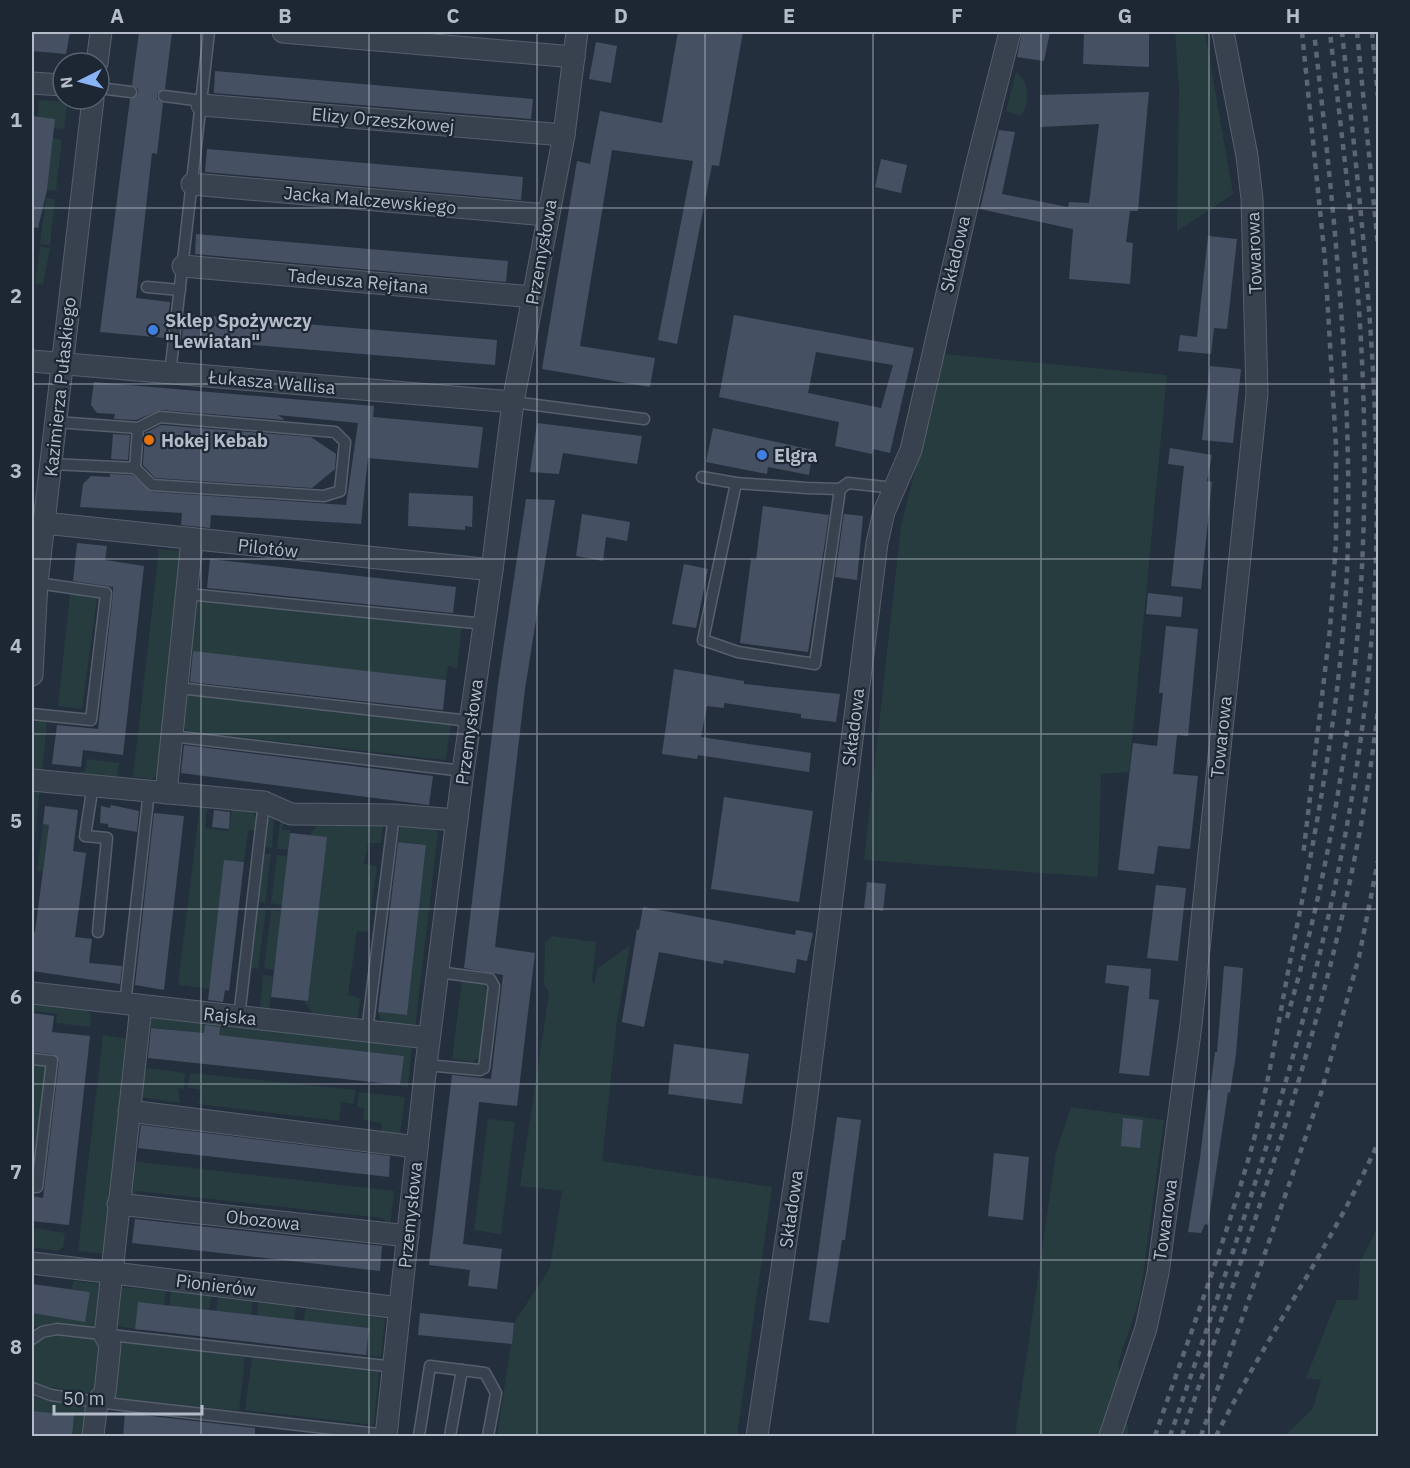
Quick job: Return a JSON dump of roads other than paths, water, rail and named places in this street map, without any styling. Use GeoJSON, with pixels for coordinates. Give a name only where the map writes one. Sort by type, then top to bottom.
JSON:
{"type":"FeatureCollection","features":[{"type":"Feature","properties":{"kind":"street"},"geometry":{"type":"LineString","coordinates":[[99,51],[101,32]]}},
{"type":"Feature","properties":{"kind":"street"},"geometry":{"type":"LineString","coordinates":[[283,32],[574,57]]}},
{"type":"Feature","properties":{"kind":"street","name":"Przemysłowa"},"geometry":{"type":"LineString","coordinates":[[387,1436],[429,1038],[463,771],[513,402],[564,135],[577,32]]}},
{"type":"Feature","properties":{"kind":"street","name":"Składowa"},"geometry":{"type":"LineString","coordinates":[[757,1437],[808,1095],[874,561],[884,512],[911,450],[976,167],[1010,32]]}},
{"type":"Feature","properties":{"kind":"street","name":"Towarowa"},"geometry":{"type":"LineString","coordinates":[[1110,1437],[1146,1328],[1158,1273],[1191,1025],[1256,405],[1252,199],[1247,156],[1224,32]]}},
{"type":"Feature","properties":{"kind":"street"},"geometry":{"type":"LineString","coordinates":[[32,82],[51,84]]}},
{"type":"Feature","properties":{"kind":"street","name":"Elizy Orzeszkowej"},"geometry":{"type":"LineString","coordinates":[[202,103],[564,135]]}},
{"type":"Feature","properties":{"kind":"street","name":"Kazimierza Pułaskiego"},"geometry":{"type":"LineString","coordinates":[[32,663],[37,544],[44,523],[52,464],[92,111]]}},
{"type":"Feature","properties":{"kind":"street","name":"Jacka Malczewskiego"},"geometry":{"type":"LineString","coordinates":[[192,184],[547,215]]}},
{"type":"Feature","properties":{"kind":"street","name":"Tadeusza Rejtana"},"geometry":{"type":"LineString","coordinates":[[183,266],[533,297]]}},
{"type":"Feature","properties":{"kind":"street","name":"Łukasza Wallisa"},"geometry":{"type":"LineString","coordinates":[[32,361],[513,402]]}},
{"type":"Feature","properties":{"kind":"street","name":"Pilotów"},"geometry":{"type":"LineString","coordinates":[[44,523],[492,570]]}},
{"type":"Feature","properties":{"kind":"street"},"geometry":{"type":"LineString","coordinates":[[157,792],[172,736],[179,688],[192,540]]}},
{"type":"Feature","properties":{"kind":"street"},"geometry":{"type":"LineString","coordinates":[[32,780],[264,802],[291,814],[394,814],[457,820]]}},
{"type":"Feature","properties":{"kind":"street","name":"Rajska"},"geometry":{"type":"LineString","coordinates":[[32,993],[429,1038]]}},
{"type":"Feature","properties":{"kind":"street"},"geometry":{"type":"LineString","coordinates":[[93,1437],[97,1402],[105,1393],[110,1345],[105,1336],[129,1111],[133,1005]]}},
{"type":"Feature","properties":{"kind":"street"},"geometry":{"type":"LineString","coordinates":[[129,1111],[417,1147]]}},
{"type":"Feature","properties":{"kind":"street","name":"Obozowa"},"geometry":{"type":"LineString","coordinates":[[118,1204],[408,1236]]}},
{"type":"Feature","properties":{"kind":"street","name":"Pionierów"},"geometry":{"type":"LineString","coordinates":[[32,1263],[400,1308]]}},
{"type":"Feature","properties":{"kind":"lane"},"geometry":{"type":"LineString","coordinates":[[170,374],[209,32]]}},
{"type":"Feature","properties":{"kind":"lane"},"geometry":{"type":"LineString","coordinates":[[111,89],[131,92]]}},
{"type":"Feature","properties":{"kind":"lane"},"geometry":{"type":"LineString","coordinates":[[164,96],[202,103]]}},
{"type":"Feature","properties":{"kind":"lane"},"geometry":{"type":"LineString","coordinates":[[147,287],[180,290]]}},
{"type":"Feature","properties":{"kind":"lane"},"geometry":{"type":"LineString","coordinates":[[513,402],[644,419]]}},
{"type":"Feature","properties":{"kind":"lane"},"geometry":{"type":"LineString","coordinates":[[52,464],[135,468],[152,485],[324,496],[340,491],[345,442],[335,432],[160,417],[138,428],[56,422]]}},
{"type":"Feature","properties":{"kind":"lane"},"geometry":{"type":"LineString","coordinates":[[135,468],[138,428]]}},
{"type":"Feature","properties":{"kind":"lane"},"geometry":{"type":"LineString","coordinates":[[702,477],[736,483],[840,489],[848,483],[896,488]]}},
{"type":"Feature","properties":{"kind":"lane"},"geometry":{"type":"LineString","coordinates":[[736,483],[703,640],[738,652],[816,664],[840,489]]}},
{"type":"Feature","properties":{"kind":"lane"},"geometry":{"type":"LineString","coordinates":[[32,714],[91,720],[106,593],[37,583]]}},
{"type":"Feature","properties":{"kind":"lane"},"geometry":{"type":"LineString","coordinates":[[188,594],[484,624]]}},
{"type":"Feature","properties":{"kind":"lane"},"geometry":{"type":"LineString","coordinates":[[179,688],[470,721]]}},
{"type":"Feature","properties":{"kind":"lane"},"geometry":{"type":"LineString","coordinates":[[172,736],[463,771]]}},
{"type":"Feature","properties":{"kind":"lane"},"geometry":{"type":"LineString","coordinates":[[93,785],[85,836],[107,838],[98,932]]}},
{"type":"Feature","properties":{"kind":"lane"},"geometry":{"type":"LineString","coordinates":[[133,1005],[157,792]]}},
{"type":"Feature","properties":{"kind":"lane"},"geometry":{"type":"LineString","coordinates":[[238,1017],[264,802]]}},
{"type":"Feature","properties":{"kind":"lane"},"geometry":{"type":"LineString","coordinates":[[367,1031],[394,814]]}},
{"type":"Feature","properties":{"kind":"lane"},"geometry":{"type":"LineString","coordinates":[[426,1065],[480,1070],[484,1068],[494,986],[490,979],[438,972]]}},
{"type":"Feature","properties":{"kind":"lane"},"geometry":{"type":"LineString","coordinates":[[32,1059],[52,1061],[37,1187],[32,1187]]}},
{"type":"Feature","properties":{"kind":"lane"},"geometry":{"type":"LineString","coordinates":[[32,1339],[42,1332],[57,1329],[395,1367]]}},
{"type":"Feature","properties":{"kind":"lane"},"geometry":{"type":"LineString","coordinates":[[419,1437],[430,1366],[485,1373],[496,1393],[489,1437]]}},
{"type":"Feature","properties":{"kind":"lane"},"geometry":{"type":"LineString","coordinates":[[450,1437],[462,1370]]}},
{"type":"Feature","properties":{"kind":"lane"},"geometry":{"type":"LineString","coordinates":[[32,1388],[51,1395],[97,1402],[387,1436]]}},
{"type":"Feature","properties":{"kind":"railway"},"geometry":{"type":"LineString","coordinates":[[1302,32],[1325,260],[1336,446],[1336,542],[1330,629],[1303,856]]}},
{"type":"Feature","properties":{"kind":"railway"},"geometry":{"type":"LineString","coordinates":[[1155,1436],[1231,1217],[1259,1119],[1313,845],[1330,745],[1342,643],[1348,541],[1347,413],[1334,222],[1314,32]]}},
{"type":"Feature","properties":{"kind":"railway"},"geometry":{"type":"LineString","coordinates":[[1287,1018],[1308,940],[1340,784],[1358,625],[1363,545],[1361,341],[1350,208],[1330,32]]}},
{"type":"Feature","properties":{"kind":"railway"},"geometry":{"type":"LineString","coordinates":[[1170,1436],[1235,1245],[1294,1052],[1341,857],[1358,758],[1370,657],[1377,500],[1366,266],[1342,32]]}},
{"type":"Feature","properties":{"kind":"railway"},"geometry":{"type":"LineString","coordinates":[[1357,32],[1378,246]]}},
{"type":"Feature","properties":{"kind":"railway"},"geometry":{"type":"LineString","coordinates":[[1372,32],[1378,96]]}},
{"type":"Feature","properties":{"kind":"railway"},"geometry":{"type":"LineString","coordinates":[[1182,1436],[1272,1168],[1325,987],[1347,895],[1365,803],[1378,709]]}},
{"type":"Feature","properties":{"kind":"railway"},"geometry":{"type":"LineString","coordinates":[[1201,1436],[1321,1093],[1359,957],[1378,861]]}},
{"type":"Feature","properties":{"kind":"railway"},"geometry":{"type":"LineString","coordinates":[[1216,1436],[1340,1218],[1378,1143]]}},
{"type":"Feature","properties":{"kind":"place","name":"Sklep Spożywczy \"Lewiatan\""},"geometry":{"type":"Point","coordinates":[153,330]}},
{"type":"Feature","properties":{"kind":"place","name":"Hokej Kebab"},"geometry":{"type":"Point","coordinates":[149,440]}},
{"type":"Feature","properties":{"kind":"place","name":"Elgra"},"geometry":{"type":"Point","coordinates":[762,455]}}]}
